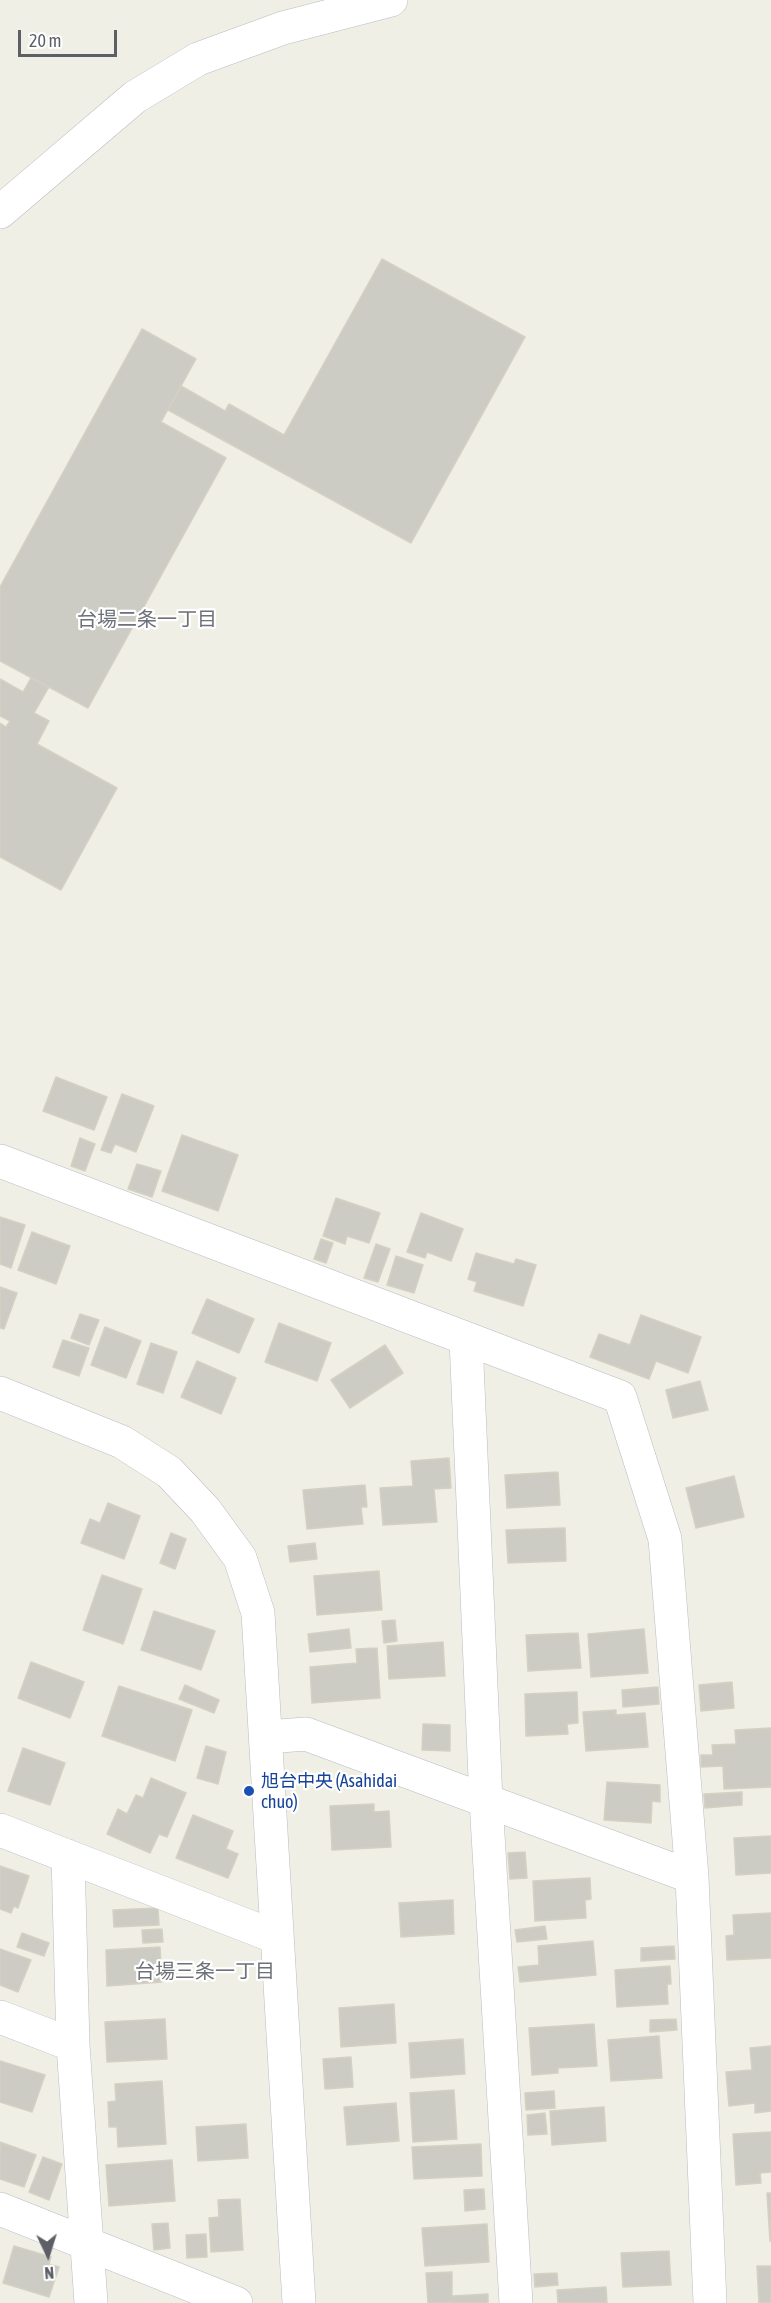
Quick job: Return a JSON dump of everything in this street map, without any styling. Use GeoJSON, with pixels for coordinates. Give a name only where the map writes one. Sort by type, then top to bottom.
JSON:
{"type":"FeatureCollection","features":[{"type":"Feature","properties":{"kind":"street"},"geometry":{"type":"LineString","coordinates":[[0,212],[135,97],[198,59],[284,28],[391,0]]}},
{"type":"Feature","properties":{"kind":"street"},"geometry":{"type":"LineString","coordinates":[[0,1161],[620,1397],[665,1539],[692,1877],[710,2303]]}},
{"type":"Feature","properties":{"kind":"street"},"geometry":{"type":"LineString","coordinates":[[466,1340],[486,1801],[516,2303]]}},
{"type":"Feature","properties":{"kind":"street"},"geometry":{"type":"LineString","coordinates":[[0,1393],[122,1442],[169,1472],[205,1510],[240,1558],[258,1613],[299,2303]]}},
{"type":"Feature","properties":{"kind":"street"},"geometry":{"type":"LineString","coordinates":[[267,1737],[306,1734],[692,1877]]}},
{"type":"Feature","properties":{"kind":"street"},"geometry":{"type":"LineString","coordinates":[[0,1830],[276,1937]]}},
{"type":"Feature","properties":{"kind":"street"},"geometry":{"type":"LineString","coordinates":[[68,1856],[73,2045],[91,2303]]}},
{"type":"Feature","properties":{"kind":"street"},"geometry":{"type":"LineString","coordinates":[[0,2017],[73,2045]]}},
{"type":"Feature","properties":{"kind":"street"},"geometry":{"type":"LineString","coordinates":[[0,2209],[236,2303]]}},
{"type":"Feature","properties":{"kind":"building"},"geometry":{"type":"Polygon","coordinates":[[[382,259],[525,337],[411,543],[168,410],[181,386],[225,411],[229,404],[284,435],[382,259]]]}},
{"type":"Feature","properties":{"kind":"building"},"geometry":{"type":"Polygon","coordinates":[[[142,329],[196,359],[161,422],[226,458],[88,708],[0,661],[0,587],[142,329]]]}},
{"type":"Feature","properties":{"kind":"building"},"geometry":{"type":"Polygon","coordinates":[[[31,678],[49,687],[34,713],[49,721],[37,744],[117,788],[61,890],[0,857],[0,723],[6,727],[10,721],[0,716],[0,679],[23,692],[31,678]]]}},
{"type":"Feature","properties":{"kind":"building"},"geometry":{"type":"Polygon","coordinates":[[[56,1077],[107,1097],[94,1130],[43,1111],[56,1077]]]}},
{"type":"Feature","properties":{"kind":"building"},"geometry":{"type":"Polygon","coordinates":[[[122,1094],[154,1106],[136,1152],[115,1144],[111,1153],[101,1150],[122,1094]]]}},
{"type":"Feature","properties":{"kind":"building"},"geometry":{"type":"Polygon","coordinates":[[[182,1135],[238,1155],[218,1211],[162,1191],[182,1135]]]}},
{"type":"Feature","properties":{"kind":"building"},"geometry":{"type":"Polygon","coordinates":[[[80,1138],[95,1144],[85,1171],[71,1166],[80,1138]]]}},
{"type":"Feature","properties":{"kind":"building"},"geometry":{"type":"Polygon","coordinates":[[[137,1164],[161,1171],[152,1197],[128,1189],[137,1164]]]}},
{"type":"Feature","properties":{"kind":"building"},"geometry":{"type":"Polygon","coordinates":[[[336,1198],[380,1213],[369,1243],[347,1236],[345,1244],[323,1236],[336,1198]]]}},
{"type":"Feature","properties":{"kind":"building"},"geometry":{"type":"Polygon","coordinates":[[[421,1213],[463,1229],[451,1261],[427,1252],[425,1258],[407,1252],[421,1213]]]}},
{"type":"Feature","properties":{"kind":"building"},"geometry":{"type":"Polygon","coordinates":[[[0,1217],[25,1225],[11,1268],[0,1264],[0,1217]]]}},
{"type":"Feature","properties":{"kind":"building"},"geometry":{"type":"Polygon","coordinates":[[[32,1232],[70,1246],[56,1284],[18,1270],[32,1232]]]}},
{"type":"Feature","properties":{"kind":"building"},"geometry":{"type":"Polygon","coordinates":[[[321,1239],[333,1243],[326,1263],[314,1259],[321,1239]]]}},
{"type":"Feature","properties":{"kind":"building"},"geometry":{"type":"Polygon","coordinates":[[[376,1244],[390,1249],[378,1282],[364,1278],[376,1244]]]}},
{"type":"Feature","properties":{"kind":"building"},"geometry":{"type":"Polygon","coordinates":[[[476,1253],[514,1264],[516,1259],[536,1265],[523,1306],[474,1291],[477,1282],[468,1279],[476,1253]]]}},
{"type":"Feature","properties":{"kind":"building"},"geometry":{"type":"Polygon","coordinates":[[[396,1256],[423,1265],[414,1293],[387,1285],[396,1256]]]}},
{"type":"Feature","properties":{"kind":"building"},"geometry":{"type":"Polygon","coordinates":[[[0,1287],[17,1293],[4,1329],[0,1328],[0,1287]]]}},
{"type":"Feature","properties":{"kind":"building"},"geometry":{"type":"Polygon","coordinates":[[[207,1299],[254,1319],[239,1353],[192,1333],[207,1299]]]}},
{"type":"Feature","properties":{"kind":"building"},"geometry":{"type":"Polygon","coordinates":[[[80,1314],[99,1320],[89,1345],[71,1338],[80,1314]]]}},
{"type":"Feature","properties":{"kind":"building"},"geometry":{"type":"Polygon","coordinates":[[[641,1315],[701,1337],[688,1373],[656,1361],[649,1379],[590,1357],[599,1334],[630,1345],[641,1315]]]}},
{"type":"Feature","properties":{"kind":"building"},"geometry":{"type":"Polygon","coordinates":[[[279,1323],[331,1343],[317,1381],[265,1362],[279,1323]]]}},
{"type":"Feature","properties":{"kind":"building"},"geometry":{"type":"Polygon","coordinates":[[[105,1327],[141,1341],[126,1378],[91,1365],[105,1327]]]}},
{"type":"Feature","properties":{"kind":"building"},"geometry":{"type":"Polygon","coordinates":[[[63,1340],[89,1348],[79,1376],[53,1367],[63,1340]]]}},
{"type":"Feature","properties":{"kind":"building"},"geometry":{"type":"Polygon","coordinates":[[[151,1343],[177,1352],[163,1393],[137,1384],[151,1343]]]}},
{"type":"Feature","properties":{"kind":"building"},"geometry":{"type":"Polygon","coordinates":[[[385,1345],[403,1373],[350,1408],[331,1380],[385,1345]]]}},
{"type":"Feature","properties":{"kind":"building"},"geometry":{"type":"Polygon","coordinates":[[[197,1361],[236,1378],[221,1414],[181,1397],[197,1361]]]}},
{"type":"Feature","properties":{"kind":"building"},"geometry":{"type":"Polygon","coordinates":[[[700,1381],[708,1410],[673,1418],[666,1390],[700,1381]]]}},
{"type":"Feature","properties":{"kind":"building"},"geometry":{"type":"Polygon","coordinates":[[[449,1458],[451,1488],[434,1489],[437,1522],[383,1525],[380,1488],[413,1486],[411,1461],[449,1458]]]}},
{"type":"Feature","properties":{"kind":"building"},"geometry":{"type":"Polygon","coordinates":[[[558,1472],[560,1505],[507,1508],[505,1475],[558,1472]]]}},
{"type":"Feature","properties":{"kind":"building"},"geometry":{"type":"Polygon","coordinates":[[[734,1476],[744,1517],[696,1528],[686,1488],[734,1476]]]}},
{"type":"Feature","properties":{"kind":"building"},"geometry":{"type":"Polygon","coordinates":[[[365,1485],[367,1507],[361,1507],[363,1524],[307,1529],[303,1490],[365,1485]]]}},
{"type":"Feature","properties":{"kind":"building"},"geometry":{"type":"Polygon","coordinates":[[[108,1503],[140,1516],[124,1559],[81,1543],[90,1519],[100,1523],[108,1503]]]}},
{"type":"Feature","properties":{"kind":"building"},"geometry":{"type":"Polygon","coordinates":[[[565,1528],[566,1561],[508,1563],[506,1530],[565,1528]]]}},
{"type":"Feature","properties":{"kind":"building"},"geometry":{"type":"Polygon","coordinates":[[[171,1533],[186,1539],[175,1569],[160,1563],[171,1533]]]}},
{"type":"Feature","properties":{"kind":"building"},"geometry":{"type":"Polygon","coordinates":[[[315,1543],[317,1559],[290,1562],[288,1546],[315,1543]]]}},
{"type":"Feature","properties":{"kind":"building"},"geometry":{"type":"Polygon","coordinates":[[[379,1571],[382,1610],[317,1615],[314,1576],[379,1571]]]}},
{"type":"Feature","properties":{"kind":"building"},"geometry":{"type":"Polygon","coordinates":[[[102,1575],[142,1589],[123,1644],[83,1630],[102,1575]]]}},
{"type":"Feature","properties":{"kind":"building"},"geometry":{"type":"Polygon","coordinates":[[[154,1611],[215,1631],[201,1670],[141,1650],[154,1611]]]}},
{"type":"Feature","properties":{"kind":"building"},"geometry":{"type":"Polygon","coordinates":[[[395,1620],[397,1641],[384,1643],[382,1621],[395,1620]]]}},
{"type":"Feature","properties":{"kind":"building"},"geometry":{"type":"Polygon","coordinates":[[[349,1629],[351,1648],[310,1652],[308,1634],[349,1629]]]}},
{"type":"Feature","properties":{"kind":"building"},"geometry":{"type":"Polygon","coordinates":[[[644,1629],[648,1673],[591,1677],[588,1634],[644,1629]]]}},
{"type":"Feature","properties":{"kind":"building"},"geometry":{"type":"Polygon","coordinates":[[[578,1633],[581,1668],[528,1671],[526,1635],[578,1633]]]}},
{"type":"Feature","properties":{"kind":"building"},"geometry":{"type":"Polygon","coordinates":[[[443,1642],[445,1676],[389,1679],[387,1646],[443,1642]]]}},
{"type":"Feature","properties":{"kind":"building"},"geometry":{"type":"Polygon","coordinates":[[[377,1648],[380,1698],[312,1703],[310,1667],[357,1663],[356,1649],[377,1648]]]}},
{"type":"Feature","properties":{"kind":"building"},"geometry":{"type":"Polygon","coordinates":[[[31,1662],[84,1682],[70,1718],[18,1698],[31,1662]]]}},
{"type":"Feature","properties":{"kind":"building"},"geometry":{"type":"Polygon","coordinates":[[[732,1682],[734,1708],[701,1711],[699,1685],[732,1682]]]}},
{"type":"Feature","properties":{"kind":"building"},"geometry":{"type":"Polygon","coordinates":[[[185,1685],[219,1700],[214,1713],[179,1699],[185,1685]]]}},
{"type":"Feature","properties":{"kind":"building"},"geometry":{"type":"Polygon","coordinates":[[[119,1686],[192,1710],[175,1761],[102,1736],[119,1686]]]}},
{"type":"Feature","properties":{"kind":"building"},"geometry":{"type":"Polygon","coordinates":[[[658,1687],[659,1704],[623,1707],[622,1690],[658,1687]]]}},
{"type":"Feature","properties":{"kind":"building"},"geometry":{"type":"Polygon","coordinates":[[[577,1692],[578,1723],[567,1724],[568,1734],[526,1736],[525,1694],[577,1692]]]}},
{"type":"Feature","properties":{"kind":"building"},"geometry":{"type":"Polygon","coordinates":[[[616,1710],[616,1715],[645,1713],[648,1747],[586,1751],[583,1712],[616,1710]]]}},
{"type":"Feature","properties":{"kind":"building"},"geometry":{"type":"Polygon","coordinates":[[[423,1724],[450,1725],[450,1751],[422,1750],[423,1724]]]}},
{"type":"Feature","properties":{"kind":"building"},"geometry":{"type":"Polygon","coordinates":[[[771,1728],[771,1787],[724,1789],[723,1766],[701,1767],[701,1755],[713,1755],[712,1745],[736,1744],[735,1730],[771,1728]]]}},
{"type":"Feature","properties":{"kind":"building"},"geometry":{"type":"Polygon","coordinates":[[[206,1746],[226,1752],[218,1784],[197,1778],[206,1746]]]}},
{"type":"Feature","properties":{"kind":"building"},"geometry":{"type":"Polygon","coordinates":[[[23,1748],[65,1763],[50,1805],[8,1791],[23,1748]]]}},
{"type":"Feature","properties":{"kind":"building"},"geometry":{"type":"Polygon","coordinates":[[[151,1778],[186,1793],[167,1837],[159,1834],[150,1853],[107,1834],[118,1809],[127,1814],[136,1795],[143,1798],[151,1778]]]}},
{"type":"Feature","properties":{"kind":"building"},"geometry":{"type":"Polygon","coordinates":[[[607,1782],[660,1785],[660,1802],[652,1801],[651,1823],[604,1820],[607,1782]]]}},
{"type":"Feature","properties":{"kind":"building"},"geometry":{"type":"Polygon","coordinates":[[[742,1792],[742,1805],[705,1808],[704,1794],[742,1792]]]}},
{"type":"Feature","properties":{"kind":"building"},"geometry":{"type":"Polygon","coordinates":[[[374,1804],[374,1812],[389,1811],[391,1847],[332,1850],[330,1806],[374,1804]]]}},
{"type":"Feature","properties":{"kind":"building"},"geometry":{"type":"Polygon","coordinates":[[[193,1815],[233,1831],[226,1849],[238,1854],[228,1878],[176,1858],[193,1815]]]}},
{"type":"Feature","properties":{"kind":"building"},"geometry":{"type":"Polygon","coordinates":[[[771,1836],[771,1873],[736,1875],[734,1838],[771,1836]]]}},
{"type":"Feature","properties":{"kind":"building"},"geometry":{"type":"Polygon","coordinates":[[[525,1852],[527,1878],[510,1879],[508,1853],[525,1852]]]}},
{"type":"Feature","properties":{"kind":"building"},"geometry":{"type":"Polygon","coordinates":[[[0,1866],[29,1876],[18,1908],[14,1906],[11,1913],[0,1909],[0,1866]]]}},
{"type":"Feature","properties":{"kind":"building"},"geometry":{"type":"Polygon","coordinates":[[[590,1878],[591,1899],[585,1900],[586,1918],[535,1921],[533,1881],[590,1878]]]}},
{"type":"Feature","properties":{"kind":"building"},"geometry":{"type":"Polygon","coordinates":[[[453,1900],[454,1934],[401,1937],[399,1903],[453,1900]]]}},
{"type":"Feature","properties":{"kind":"building"},"geometry":{"type":"Polygon","coordinates":[[[158,1908],[159,1925],[114,1927],[113,1910],[158,1908]]]}},
{"type":"Feature","properties":{"kind":"building"},"geometry":{"type":"Polygon","coordinates":[[[771,1913],[771,1958],[727,1960],[726,1936],[734,1935],[733,1915],[771,1913]]]}},
{"type":"Feature","properties":{"kind":"building"},"geometry":{"type":"Polygon","coordinates":[[[545,1926],[547,1939],[517,1942],[515,1930],[545,1926]]]}},
{"type":"Feature","properties":{"kind":"building"},"geometry":{"type":"Polygon","coordinates":[[[162,1929],[163,1942],[143,1943],[142,1930],[162,1929]]]}},
{"type":"Feature","properties":{"kind":"building"},"geometry":{"type":"Polygon","coordinates":[[[22,1933],[49,1943],[44,1956],[17,1947],[22,1933]]]}},
{"type":"Feature","properties":{"kind":"building"},"geometry":{"type":"Polygon","coordinates":[[[593,1941],[596,1975],[520,1982],[518,1967],[539,1965],[538,1946],[593,1941]]]}},
{"type":"Feature","properties":{"kind":"building"},"geometry":{"type":"Polygon","coordinates":[[[674,1946],[675,1959],[641,1961],[641,1948],[674,1946]]]}},
{"type":"Feature","properties":{"kind":"building"},"geometry":{"type":"Polygon","coordinates":[[[160,1947],[162,1982],[107,1986],[106,1950],[160,1947]]]}},
{"type":"Feature","properties":{"kind":"building"},"geometry":{"type":"Polygon","coordinates":[[[0,1949],[31,1960],[18,1992],[0,1985],[0,1949]]]}},
{"type":"Feature","properties":{"kind":"building"},"geometry":{"type":"Polygon","coordinates":[[[670,1966],[671,1984],[667,1984],[668,2004],[617,2007],[615,1970],[670,1966]]]}},
{"type":"Feature","properties":{"kind":"building"},"geometry":{"type":"Polygon","coordinates":[[[394,2004],[396,2043],[341,2047],[339,2008],[394,2004]]]}},
{"type":"Feature","properties":{"kind":"building"},"geometry":{"type":"Polygon","coordinates":[[[165,2019],[167,2059],[107,2062],[105,2022],[165,2019]]]}},
{"type":"Feature","properties":{"kind":"building"},"geometry":{"type":"Polygon","coordinates":[[[676,2019],[677,2030],[650,2032],[650,2020],[676,2019]]]}},
{"type":"Feature","properties":{"kind":"building"},"geometry":{"type":"Polygon","coordinates":[[[594,2024],[597,2066],[558,2068],[558,2073],[532,2075],[529,2028],[594,2024]]]}},
{"type":"Feature","properties":{"kind":"building"},"geometry":{"type":"Polygon","coordinates":[[[659,2036],[662,2078],[611,2081],[608,2040],[659,2036]]]}},
{"type":"Feature","properties":{"kind":"building"},"geometry":{"type":"Polygon","coordinates":[[[463,2039],[465,2074],[411,2078],[409,2043],[463,2039]]]}},
{"type":"Feature","properties":{"kind":"building"},"geometry":{"type":"Polygon","coordinates":[[[771,2046],[771,2111],[755,2113],[755,2103],[729,2106],[726,2072],[752,2070],[750,2048],[771,2046]]]}},
{"type":"Feature","properties":{"kind":"building"},"geometry":{"type":"Polygon","coordinates":[[[351,2057],[353,2087],[325,2089],[323,2059],[351,2057]]]}},
{"type":"Feature","properties":{"kind":"building"},"geometry":{"type":"Polygon","coordinates":[[[0,2061],[45,2075],[32,2112],[0,2102],[0,2061]]]}},
{"type":"Feature","properties":{"kind":"building"},"geometry":{"type":"Polygon","coordinates":[[[162,2081],[166,2144],[118,2147],[117,2127],[109,2127],[108,2102],[116,2101],[115,2084],[162,2081]]]}},
{"type":"Feature","properties":{"kind":"building"},"geometry":{"type":"Polygon","coordinates":[[[454,2090],[457,2139],[413,2142],[410,2093],[454,2090]]]}},
{"type":"Feature","properties":{"kind":"building"},"geometry":{"type":"Polygon","coordinates":[[[554,2091],[555,2108],[526,2110],[525,2093],[554,2091]]]}},
{"type":"Feature","properties":{"kind":"building"},"geometry":{"type":"Polygon","coordinates":[[[396,2103],[399,2141],[347,2145],[344,2107],[396,2103]]]}},
{"type":"Feature","properties":{"kind":"building"},"geometry":{"type":"Polygon","coordinates":[[[604,2107],[606,2141],[552,2145],[550,2111],[604,2107]]]}},
{"type":"Feature","properties":{"kind":"building"},"geometry":{"type":"Polygon","coordinates":[[[545,2113],[547,2134],[528,2135],[527,2115],[545,2113]]]}},
{"type":"Feature","properties":{"kind":"building"},"geometry":{"type":"Polygon","coordinates":[[[246,2124],[248,2158],[198,2161],[196,2127],[246,2124]]]}},
{"type":"Feature","properties":{"kind":"building"},"geometry":{"type":"Polygon","coordinates":[[[771,2132],[771,2172],[760,2173],[761,2183],[736,2185],[733,2134],[771,2132]]]}},
{"type":"Feature","properties":{"kind":"building"},"geometry":{"type":"Polygon","coordinates":[[[0,2142],[36,2155],[24,2187],[0,2179],[0,2142]]]}},
{"type":"Feature","properties":{"kind":"building"},"geometry":{"type":"Polygon","coordinates":[[[481,2144],[482,2176],[414,2179],[412,2147],[481,2144]]]}},
{"type":"Feature","properties":{"kind":"building"},"geometry":{"type":"Polygon","coordinates":[[[43,2157],[62,2164],[49,2200],[29,2192],[43,2157]]]}},
{"type":"Feature","properties":{"kind":"building"},"geometry":{"type":"Polygon","coordinates":[[[172,2160],[175,2201],[109,2206],[106,2165],[172,2160]]]}},
{"type":"Feature","properties":{"kind":"building"},"geometry":{"type":"Polygon","coordinates":[[[484,2189],[485,2209],[465,2211],[464,2190],[484,2189]]]}},
{"type":"Feature","properties":{"kind":"building"},"geometry":{"type":"Polygon","coordinates":[[[767,2193],[771,2193],[771,2241],[770,2241],[767,2193]]]}},
{"type":"Feature","properties":{"kind":"building"},"geometry":{"type":"Polygon","coordinates":[[[240,2199],[243,2250],[211,2252],[209,2218],[219,2217],[218,2200],[240,2199]]]}},
{"type":"Feature","properties":{"kind":"building"},"geometry":{"type":"Polygon","coordinates":[[[168,2223],[170,2248],[154,2250],[152,2224],[168,2223]]]}},
{"type":"Feature","properties":{"kind":"building"},"geometry":{"type":"Polygon","coordinates":[[[487,2224],[489,2262],[425,2266],[422,2228],[487,2224]]]}},
{"type":"Feature","properties":{"kind":"building"},"geometry":{"type":"Polygon","coordinates":[[[206,2234],[207,2257],[187,2258],[186,2235],[206,2234]]]}},
{"type":"Feature","properties":{"kind":"building"},"geometry":{"type":"Polygon","coordinates":[[[14,2246],[51,2257],[49,2264],[59,2267],[49,2297],[3,2283],[14,2246]]]}},
{"type":"Feature","properties":{"kind":"building"},"geometry":{"type":"Polygon","coordinates":[[[669,2251],[671,2285],[623,2287],[621,2253],[669,2251]]]}},
{"type":"Feature","properties":{"kind":"building"},"geometry":{"type":"Polygon","coordinates":[[[757,2266],[771,2266],[771,2303],[759,2303],[757,2266]]]}},
{"type":"Feature","properties":{"kind":"building"},"geometry":{"type":"Polygon","coordinates":[[[452,2272],[452,2296],[488,2294],[488,2303],[428,2303],[426,2273],[452,2272]]]}},
{"type":"Feature","properties":{"kind":"building"},"geometry":{"type":"Polygon","coordinates":[[[557,2273],[558,2285],[535,2287],[534,2274],[557,2273]]]}},
{"type":"Feature","properties":{"kind":"building"},"geometry":{"type":"Polygon","coordinates":[[[606,2287],[607,2303],[558,2303],[557,2290],[606,2287]]]}},
{"type":"Feature","properties":{"kind":"place","name":"旭台中央 (Asahidai chuo)"},"geometry":{"type":"Point","coordinates":[249,1791]}},
{"type":"Feature","properties":{"kind":"district","name":"台場二条一丁目"},"geometry":{"type":"Point","coordinates":[147,620]}},
{"type":"Feature","properties":{"kind":"district","name":"台場三条一丁目"},"geometry":{"type":"Point","coordinates":[205,1972]}}]}
